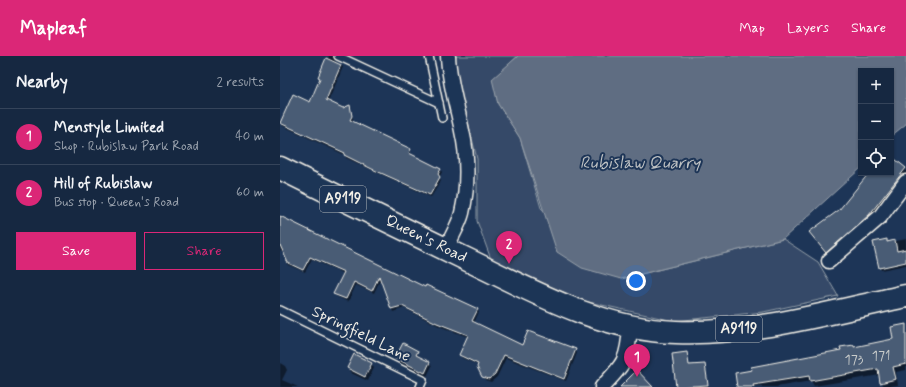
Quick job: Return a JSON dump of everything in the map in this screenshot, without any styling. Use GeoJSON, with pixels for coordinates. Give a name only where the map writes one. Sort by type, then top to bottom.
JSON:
{"type":"FeatureCollection","features":[{"type":"Feature","properties":{"kind":"main road","name":"Queen's Road"},"geometry":{"type":"LineString","coordinates":[[280,168],[573,309],[630,327]]}},
{"type":"Feature","properties":{"kind":"main road","name":"A9119"},"geometry":{"type":"LineString","coordinates":[[630,327],[675,332],[720,331],[765,326],[906,296]]}},
{"type":"Feature","properties":{"kind":"street"},"geometry":{"type":"LineString","coordinates":[[446,249],[461,214],[464,198],[466,156],[462,132],[449,78],[448,56]]}},
{"type":"Feature","properties":{"kind":"street"},"geometry":{"type":"LineString","coordinates":[[829,261],[880,217],[906,182]]}},
{"type":"Feature","properties":{"kind":"street"},"geometry":{"type":"LineString","coordinates":[[602,387],[621,367],[629,350],[630,327]]}},
{"type":"Feature","properties":{"kind":"lane"},"geometry":{"type":"LineString","coordinates":[[338,56],[439,103]]}},
{"type":"Feature","properties":{"kind":"lane"},"geometry":{"type":"LineString","coordinates":[[429,56],[442,118]]}},
{"type":"Feature","properties":{"kind":"lane","name":"Springfield Lane"},"geometry":{"type":"LineString","coordinates":[[280,310],[423,380],[420,387]]}},
{"type":"Feature","properties":{"kind":"shaded area"},"geometry":{"type":"Polygon","coordinates":[[[456,56],[518,56],[493,79],[498,104],[520,138],[541,208],[621,279],[783,239],[818,262],[838,296],[763,312],[674,321],[584,301],[492,262],[477,221],[477,159],[454,64],[456,56]]]}},
{"type":"Feature","properties":{"kind":"water","name":"Rubislaw Quarry"},"geometry":{"type":"Polygon","coordinates":[[[518,56],[906,56],[906,124],[894,134],[894,68],[858,68],[858,171],[783,239],[621,279],[582,268],[557,252],[520,138],[498,104],[492,79],[518,56]]]}},
{"type":"Feature","properties":{"kind":"building"},"geometry":{"type":"Polygon","coordinates":[[[326,58],[341,65],[326,100],[343,108],[350,105],[352,116],[350,120],[411,149],[409,153],[441,169],[438,174],[440,177],[430,195],[372,169],[344,155],[345,153],[280,123],[293,94],[310,102],[326,58]]]}},
{"type":"Feature","properties":{"kind":"building"},"geometry":{"type":"Polygon","coordinates":[[[894,158],[906,168],[869,215],[826,253],[809,232],[839,210],[867,176],[894,176],[894,158]]]}},
{"type":"Feature","properties":{"kind":"building"},"geometry":{"type":"Polygon","coordinates":[[[280,216],[425,287],[426,285],[478,309],[472,321],[522,345],[528,331],[576,349],[564,379],[504,355],[495,374],[489,379],[482,377],[477,367],[478,364],[459,355],[468,335],[437,323],[402,306],[391,309],[379,276],[372,291],[354,282],[346,299],[333,294],[344,272],[310,257],[303,270],[288,263],[280,245],[280,216]]]}},
{"type":"Feature","properties":{"kind":"building"},"geometry":{"type":"Polygon","coordinates":[[[887,239],[887,242],[895,240],[897,251],[906,249],[906,262],[879,268],[873,242],[887,239]]]}},
{"type":"Feature","properties":{"kind":"building"},"geometry":{"type":"Polygon","coordinates":[[[906,324],[906,364],[893,367],[896,379],[880,383],[878,369],[810,381],[809,376],[753,385],[754,387],[737,387],[735,373],[752,370],[751,367],[841,350],[840,347],[854,345],[854,347],[893,339],[891,327],[906,324]]]}},
{"type":"Feature","properties":{"kind":"building"},"geometry":{"type":"Polygon","coordinates":[[[403,343],[418,351],[416,355],[430,362],[425,373],[395,358],[403,343]]]}},
{"type":"Feature","properties":{"kind":"building"},"geometry":{"type":"Polygon","coordinates":[[[687,352],[689,365],[705,364],[708,385],[676,387],[672,354],[687,352]]]}},
{"type":"Feature","properties":{"kind":"building"},"geometry":{"type":"Polygon","coordinates":[[[354,354],[372,363],[365,377],[347,368],[354,354]]]}},
{"type":"Feature","properties":{"kind":"building"},"geometry":{"type":"Polygon","coordinates":[[[637,370],[653,387],[620,387],[637,370]]]}},
{"type":"Feature","properties":{"kind":"place","name":"Hill of Rubislaw"},"geometry":{"type":"Point","coordinates":[509,264]}},
{"type":"Feature","properties":{"kind":"place","name":"Menstyle Limited"},"geometry":{"type":"Point","coordinates":[637,377]}}]}
